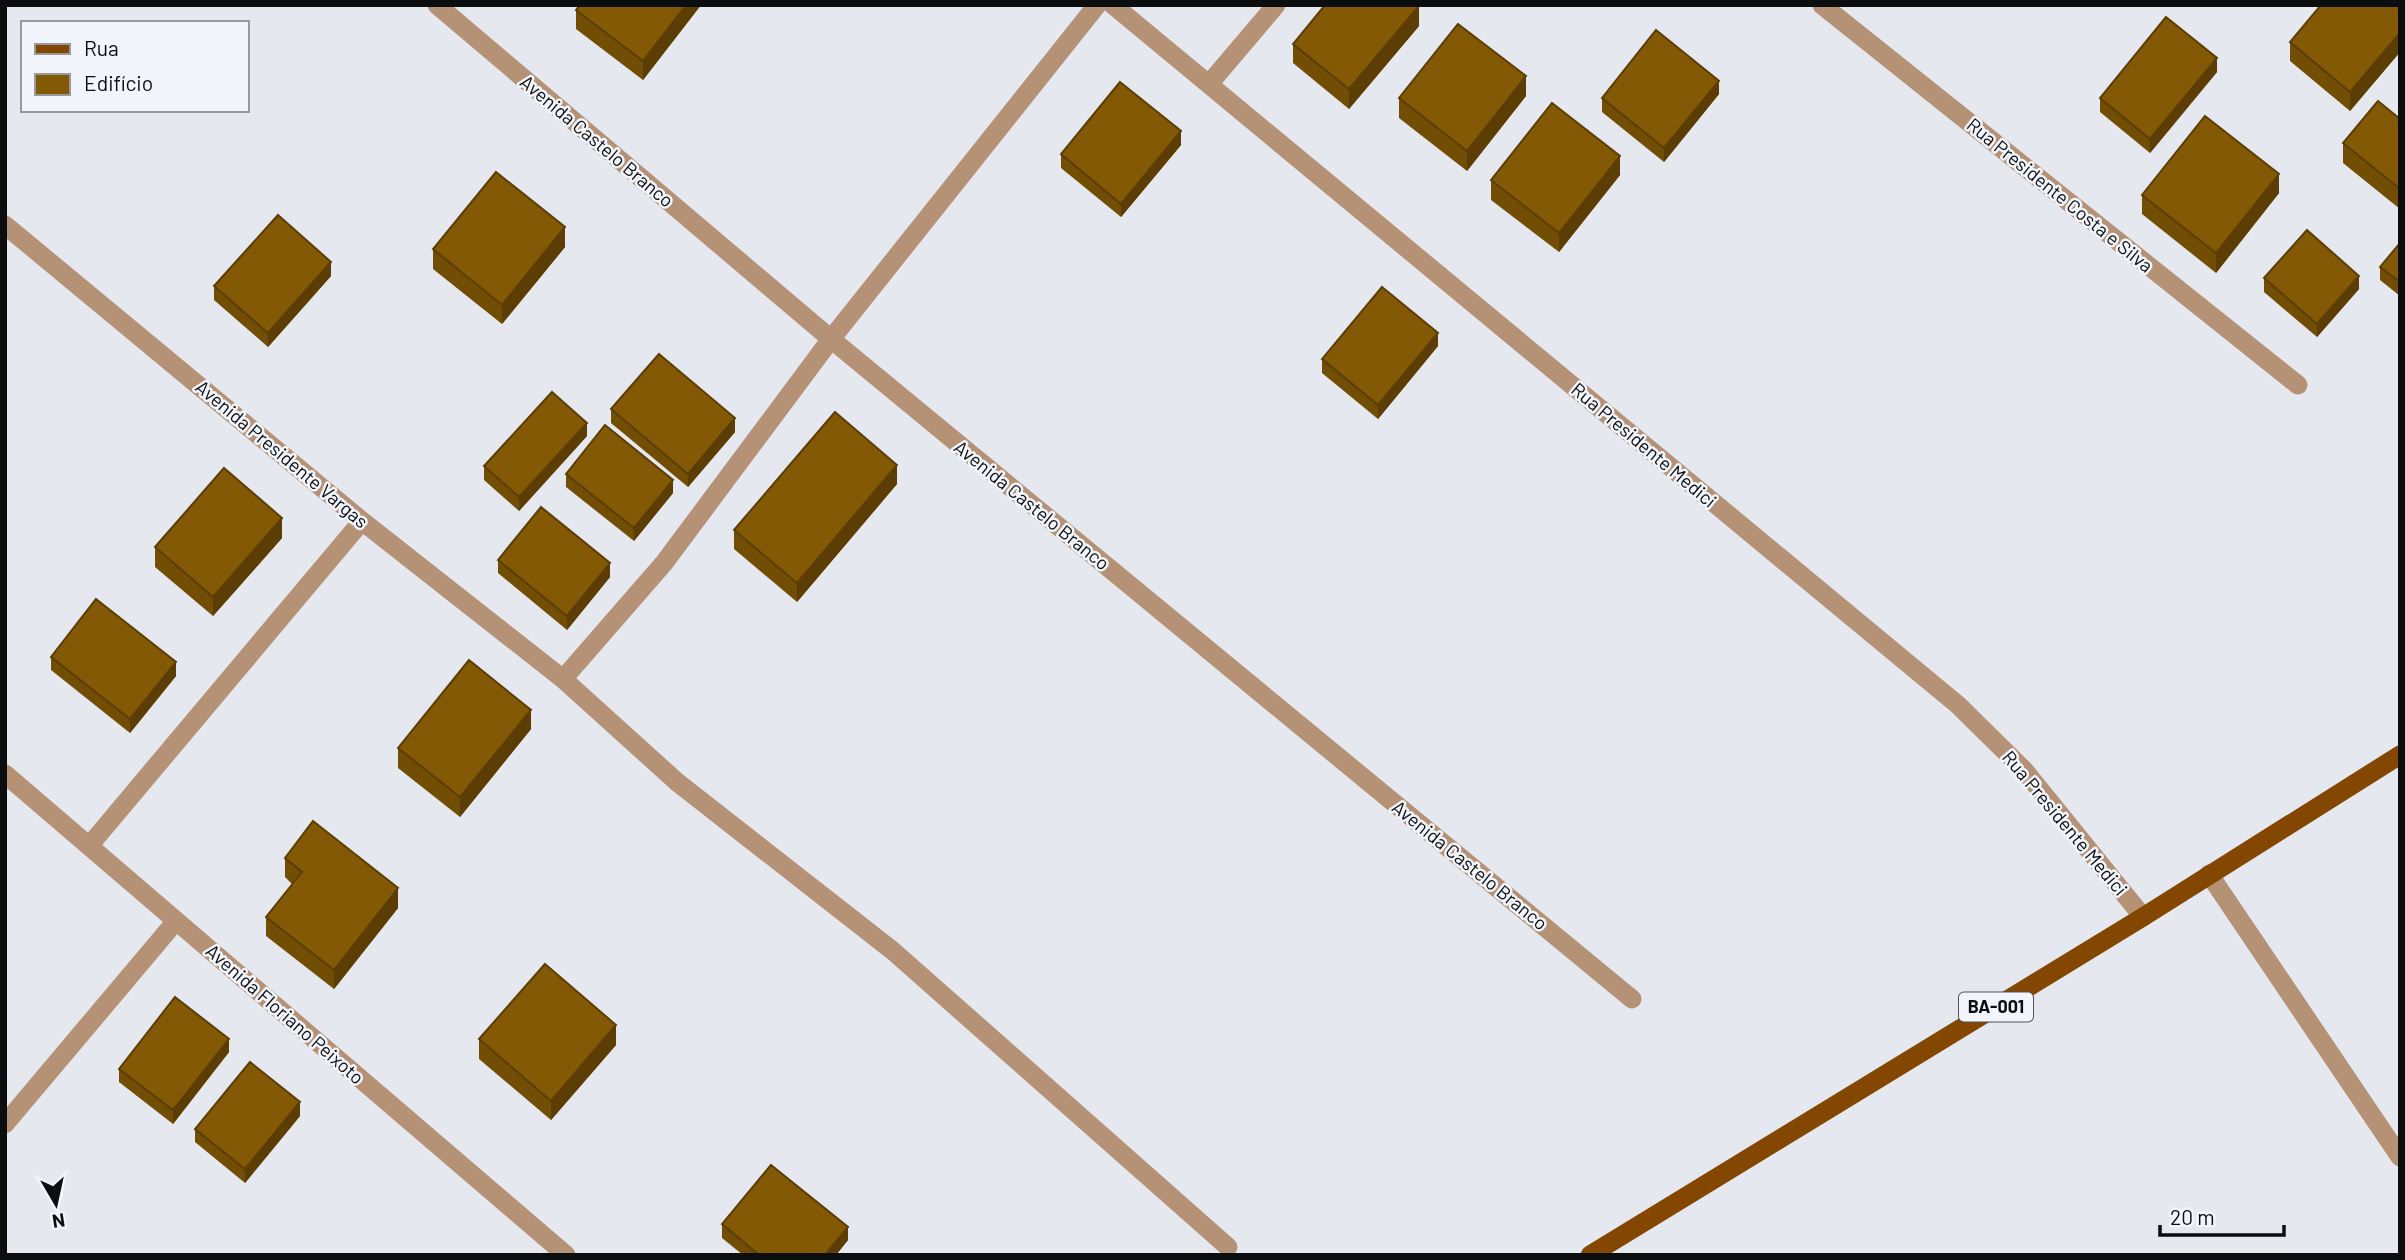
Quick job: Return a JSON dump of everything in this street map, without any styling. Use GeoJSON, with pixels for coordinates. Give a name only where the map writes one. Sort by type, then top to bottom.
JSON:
{"type":"FeatureCollection","features":[{"type":"Feature","properties":{"kind":"main road","name":"BA-001"},"geometry":{"type":"LineString","coordinates":[[1590,1255],[2143,917],[2400,755]]}},
{"type":"Feature","properties":{"kind":"street","name":"Avenida Castelo Branco"},"geometry":{"type":"LineString","coordinates":[[437,5],[831,339],[1632,999]]}},
{"type":"Feature","properties":{"kind":"street"},"geometry":{"type":"LineString","coordinates":[[563,679],[664,563],[831,339],[1097,5]]}},
{"type":"Feature","properties":{"kind":"street","name":"Rua Presidente Medici"},"geometry":{"type":"LineString","coordinates":[[1113,5],[1958,705],[2024,770],[2143,917]]}},
{"type":"Feature","properties":{"kind":"street"},"geometry":{"type":"LineString","coordinates":[[1209,84],[1276,5]]}},
{"type":"Feature","properties":{"kind":"street","name":"Rua Presidente Costa e Silva"},"geometry":{"type":"LineString","coordinates":[[1822,5],[2298,385]]}},
{"type":"Feature","properties":{"kind":"street","name":"Avenida Presidente Vargas"},"geometry":{"type":"LineString","coordinates":[[5,225],[362,521],[563,679],[677,782],[893,951],[1228,1247]]}},
{"type":"Feature","properties":{"kind":"street"},"geometry":{"type":"LineString","coordinates":[[89,846],[362,521]]}},
{"type":"Feature","properties":{"kind":"street","name":"Avenida Floriano Peixoto"},"geometry":{"type":"LineString","coordinates":[[5,774],[566,1255]]}},
{"type":"Feature","properties":{"kind":"street"},"geometry":{"type":"LineString","coordinates":[[2209,874],[2400,1157]]}},
{"type":"Feature","properties":{"kind":"street"},"geometry":{"type":"LineString","coordinates":[[5,1124],[176,920]]}},
{"type":"Feature","properties":{"kind":"building"},"geometry":{"type":"Polygon","coordinates":[[[580,5],[686,5],[643,61],[576,10],[580,5]]]}},
{"type":"Feature","properties":{"kind":"building"},"geometry":{"type":"Polygon","coordinates":[[[1325,5],[1419,6],[1349,89],[1293,44],[1325,5]]]}},
{"type":"Feature","properties":{"kind":"building"},"geometry":{"type":"Polygon","coordinates":[[[2321,5],[2400,5],[2400,33],[2350,92],[2290,42],[2321,5]]]}},
{"type":"Feature","properties":{"kind":"building"},"geometry":{"type":"Polygon","coordinates":[[[2166,17],[2217,58],[2150,139],[2100,98],[2166,17]]]}},
{"type":"Feature","properties":{"kind":"building"},"geometry":{"type":"Polygon","coordinates":[[[1458,24],[1526,76],[1467,151],[1399,98],[1458,24]]]}},
{"type":"Feature","properties":{"kind":"building"},"geometry":{"type":"Polygon","coordinates":[[[1656,30],[1719,81],[1664,148],[1602,98],[1656,30]]]}},
{"type":"Feature","properties":{"kind":"building"},"geometry":{"type":"Polygon","coordinates":[[[1120,82],[1181,131],[1121,204],[1061,154],[1120,82]]]}},
{"type":"Feature","properties":{"kind":"building"},"geometry":{"type":"Polygon","coordinates":[[[2378,101],[2400,119],[2400,189],[2343,143],[2378,101]]]}},
{"type":"Feature","properties":{"kind":"building"},"geometry":{"type":"Polygon","coordinates":[[[1552,103],[1620,156],[1559,233],[1491,180],[1552,103]]]}},
{"type":"Feature","properties":{"kind":"building"},"geometry":{"type":"Polygon","coordinates":[[[2205,116],[2279,174],[2216,253],[2142,195],[2205,116]]]}},
{"type":"Feature","properties":{"kind":"building"},"geometry":{"type":"Polygon","coordinates":[[[496,172],[565,227],[502,305],[433,249],[496,172]]]}},
{"type":"Feature","properties":{"kind":"building"},"geometry":{"type":"Polygon","coordinates":[[[278,215],[331,262],[268,333],[214,286],[278,215]]]}},
{"type":"Feature","properties":{"kind":"building"},"geometry":{"type":"Polygon","coordinates":[[[2307,230],[2359,276],[2317,324],[2264,278],[2307,230]]]}},
{"type":"Feature","properties":{"kind":"building"},"geometry":{"type":"Polygon","coordinates":[[[2400,243],[2400,282],[2380,267],[2400,243]]]}},
{"type":"Feature","properties":{"kind":"building"},"geometry":{"type":"Polygon","coordinates":[[[1382,287],[1438,333],[1378,405],[1322,359],[1382,287]]]}},
{"type":"Feature","properties":{"kind":"building"},"geometry":{"type":"Polygon","coordinates":[[[659,354],[735,418],[688,474],[611,409],[659,354]]]}},
{"type":"Feature","properties":{"kind":"building"},"geometry":{"type":"Polygon","coordinates":[[[552,392],[587,423],[519,497],[484,466],[552,392]]]}},
{"type":"Feature","properties":{"kind":"building"},"geometry":{"type":"Polygon","coordinates":[[[835,412],[897,465],[797,583],[734,530],[835,412]]]}},
{"type":"Feature","properties":{"kind":"building"},"geometry":{"type":"Polygon","coordinates":[[[605,425],[673,480],[634,528],[566,474],[605,425]]]}},
{"type":"Feature","properties":{"kind":"building"},"geometry":{"type":"Polygon","coordinates":[[[224,468],[282,518],[213,597],[155,547],[224,468]]]}},
{"type":"Feature","properties":{"kind":"building"},"geometry":{"type":"Polygon","coordinates":[[[541,507],[610,563],[567,616],[498,560],[541,507]]]}},
{"type":"Feature","properties":{"kind":"building"},"geometry":{"type":"Polygon","coordinates":[[[96,599],[176,662],[130,719],[51,657],[96,599]]]}},
{"type":"Feature","properties":{"kind":"building"},"geometry":{"type":"Polygon","coordinates":[[[469,660],[531,710],[460,797],[398,748],[469,660]]]}},
{"type":"Feature","properties":{"kind":"building"},"geometry":{"type":"Polygon","coordinates":[[[313,821],[398,888],[334,970],[266,917],[302,872],[285,858],[313,821]]]}},
{"type":"Feature","properties":{"kind":"building"},"geometry":{"type":"Polygon","coordinates":[[[545,964],[616,1025],[551,1101],[479,1039],[545,964]]]}},
{"type":"Feature","properties":{"kind":"building"},"geometry":{"type":"Polygon","coordinates":[[[175,997],[229,1039],[173,1110],[119,1069],[175,997]]]}},
{"type":"Feature","properties":{"kind":"building"},"geometry":{"type":"Polygon","coordinates":[[[250,1062],[300,1102],[245,1169],[195,1129],[250,1062]]]}},
{"type":"Feature","properties":{"kind":"building"},"geometry":{"type":"Polygon","coordinates":[[[771,1165],[848,1227],[825,1255],[759,1255],[722,1224],[771,1165]]]}}]}
